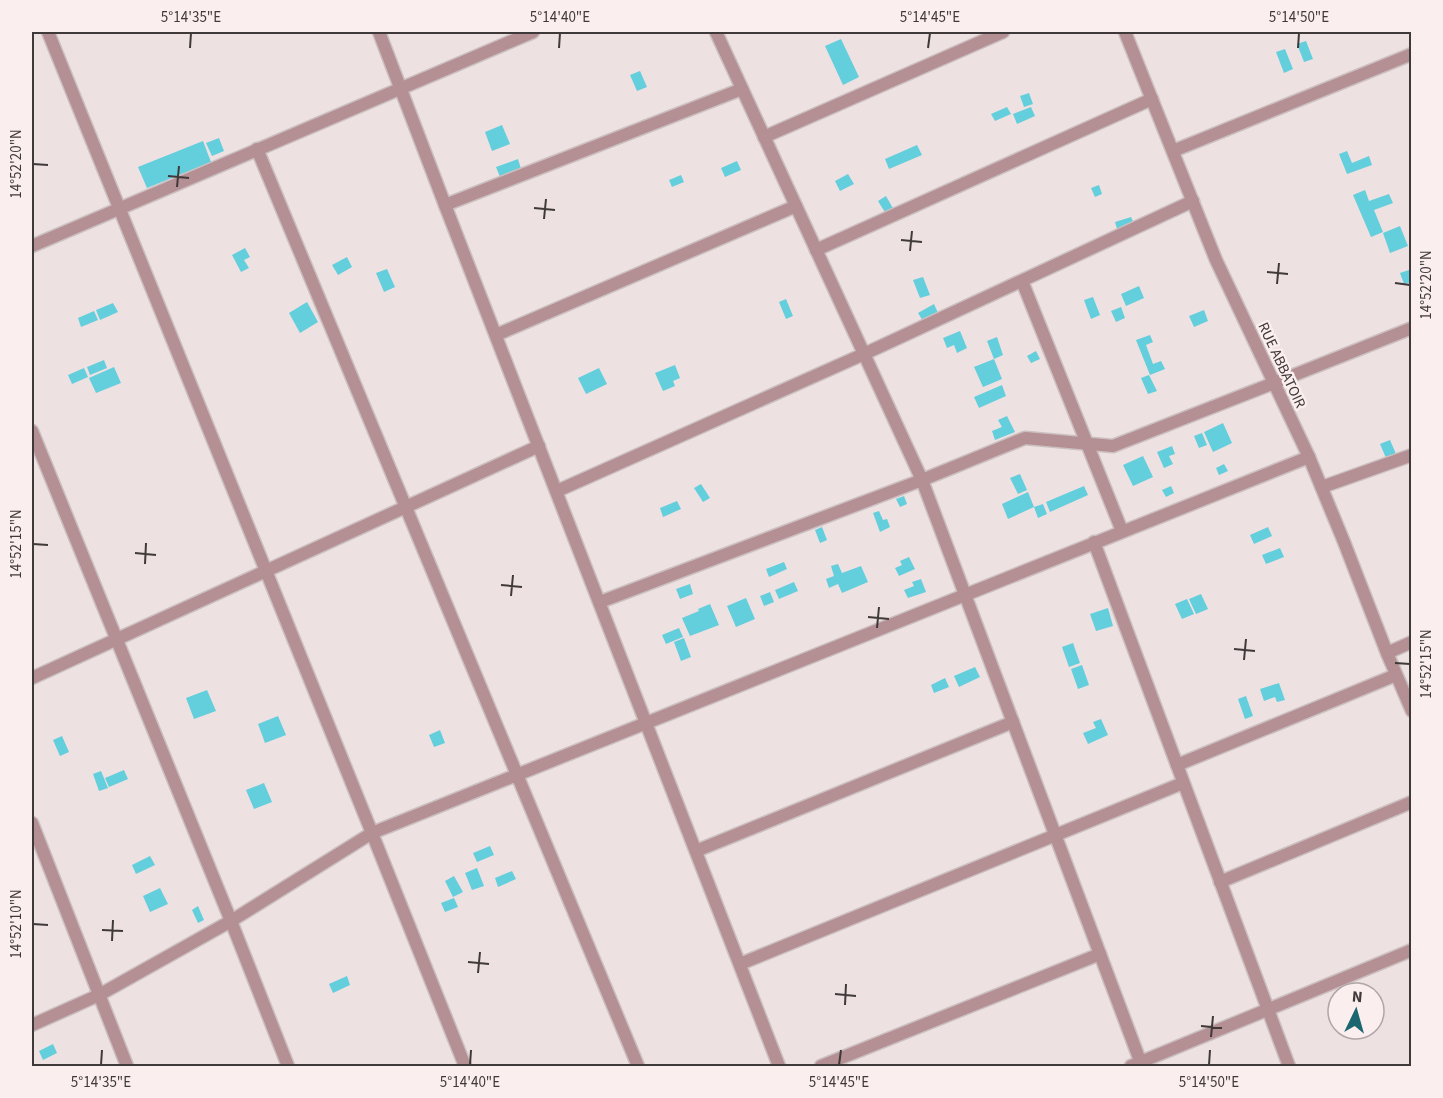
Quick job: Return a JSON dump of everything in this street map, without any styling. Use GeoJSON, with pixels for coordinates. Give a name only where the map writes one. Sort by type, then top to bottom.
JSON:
{"type":"FeatureCollection","features":[{"type":"Feature","properties":{"kind":"street"},"geometry":{"type":"LineString","coordinates":[[48,32],[465,1066]]}},
{"type":"Feature","properties":{"kind":"street"},"geometry":{"type":"LineString","coordinates":[[380,32],[779,1066]]}},
{"type":"Feature","properties":{"kind":"street"},"geometry":{"type":"LineString","coordinates":[[32,246],[533,32]]}},
{"type":"Feature","properties":{"kind":"street"},"geometry":{"type":"LineString","coordinates":[[716,32],[922,480],[1100,954],[1138,1065],[1412,950]]}},
{"type":"Feature","properties":{"kind":"street"},"geometry":{"type":"LineString","coordinates":[[764,137],[1003,32]]}},
{"type":"Feature","properties":{"kind":"street","name":"RUE ABBATOIR"},"geometry":{"type":"LineString","coordinates":[[1125,32],[1216,260],[1309,457],[1412,711]]}},
{"type":"Feature","properties":{"kind":"street"},"geometry":{"type":"LineString","coordinates":[[1173,151],[1412,54]]}},
{"type":"Feature","properties":{"kind":"street"},"geometry":{"type":"LineString","coordinates":[[445,205],[742,88]]}},
{"type":"Feature","properties":{"kind":"street"},"geometry":{"type":"LineString","coordinates":[[816,250],[1152,99]]}},
{"type":"Feature","properties":{"kind":"street"},"geometry":{"type":"LineString","coordinates":[[258,149],[638,1066]]}},
{"type":"Feature","properties":{"kind":"street"},"geometry":{"type":"LineString","coordinates":[[556,490],[864,354],[1193,201]]}},
{"type":"Feature","properties":{"kind":"street"},"geometry":{"type":"LineString","coordinates":[[496,335],[796,206]]}},
{"type":"Feature","properties":{"kind":"street"},"geometry":{"type":"LineString","coordinates":[[1022,280],[1122,531]]}},
{"type":"Feature","properties":{"kind":"street"},"geometry":{"type":"LineString","coordinates":[[600,602],[922,480],[1025,438],[1113,446],[1412,328]]}},
{"type":"Feature","properties":{"kind":"street"},"geometry":{"type":"LineString","coordinates":[[32,431],[288,1066]]}},
{"type":"Feature","properties":{"kind":"street"},"geometry":{"type":"LineString","coordinates":[[32,678],[539,446]]}},
{"type":"Feature","properties":{"kind":"street"},"geometry":{"type":"LineString","coordinates":[[1322,488],[1412,455]]}},
{"type":"Feature","properties":{"kind":"street"},"geometry":{"type":"LineString","coordinates":[[32,1025],[99,995],[231,921],[372,832],[1309,457]]}},
{"type":"Feature","properties":{"kind":"street"},"geometry":{"type":"LineString","coordinates":[[1094,543],[1289,1066]]}},
{"type":"Feature","properties":{"kind":"street"},"geometry":{"type":"LineString","coordinates":[[1387,652],[1412,642]]}},
{"type":"Feature","properties":{"kind":"street"},"geometry":{"type":"LineString","coordinates":[[1177,765],[1396,675]]}},
{"type":"Feature","properties":{"kind":"street"},"geometry":{"type":"LineString","coordinates":[[696,851],[1012,722]]}},
{"type":"Feature","properties":{"kind":"street"},"geometry":{"type":"LineString","coordinates":[[740,964],[1184,783]]}},
{"type":"Feature","properties":{"kind":"street"},"geometry":{"type":"LineString","coordinates":[[1220,882],[1412,802]]}},
{"type":"Feature","properties":{"kind":"street"},"geometry":{"type":"LineString","coordinates":[[32,823],[128,1066]]}},
{"type":"Feature","properties":{"kind":"street"},"geometry":{"type":"LineString","coordinates":[[820,1066],[1100,954]]}},
{"type":"Feature","properties":{"kind":"building"},"geometry":{"type":"Polygon","coordinates":[[[841,39],[859,77],[843,85],[825,46],[841,39]]]}},
{"type":"Feature","properties":{"kind":"building"},"geometry":{"type":"Polygon","coordinates":[[[1306,41],[1313,59],[1304,62],[1297,44],[1306,41]]]}},
{"type":"Feature","properties":{"kind":"building"},"geometry":{"type":"Polygon","coordinates":[[[1285,49],[1293,69],[1284,73],[1276,52],[1285,49]]]}},
{"type":"Feature","properties":{"kind":"building"},"geometry":{"type":"Polygon","coordinates":[[[640,71],[647,87],[637,91],[630,75],[640,71]]]}},
{"type":"Feature","properties":{"kind":"building"},"geometry":{"type":"Polygon","coordinates":[[[1029,93],[1033,104],[1024,107],[1020,96],[1029,93]]]}},
{"type":"Feature","properties":{"kind":"building"},"geometry":{"type":"Polygon","coordinates":[[[1007,107],[1011,114],[995,121],[991,114],[1007,107]]]}},
{"type":"Feature","properties":{"kind":"building"},"geometry":{"type":"Polygon","coordinates":[[[1031,107],[1035,116],[1017,124],[1013,114],[1031,107]]]}},
{"type":"Feature","properties":{"kind":"building"},"geometry":{"type":"Polygon","coordinates":[[[502,125],[510,144],[492,151],[485,132],[502,125]]]}},
{"type":"Feature","properties":{"kind":"building"},"geometry":{"type":"Polygon","coordinates":[[[219,138],[224,151],[212,156],[206,143],[219,138]]]}},
{"type":"Feature","properties":{"kind":"building"},"geometry":{"type":"Polygon","coordinates":[[[203,141],[211,162],[147,188],[138,167],[203,141]]]}},
{"type":"Feature","properties":{"kind":"building"},"geometry":{"type":"Polygon","coordinates":[[[917,145],[922,155],[889,169],[885,159],[917,145]]]}},
{"type":"Feature","properties":{"kind":"building"},"geometry":{"type":"Polygon","coordinates":[[[1347,151],[1352,163],[1369,156],[1372,165],[1347,174],[1339,154],[1347,151]]]}},
{"type":"Feature","properties":{"kind":"building"},"geometry":{"type":"Polygon","coordinates":[[[518,159],[521,169],[500,177],[496,167],[518,159]]]}},
{"type":"Feature","properties":{"kind":"building"},"geometry":{"type":"Polygon","coordinates":[[[737,161],[741,170],[725,177],[721,168],[737,161]]]}},
{"type":"Feature","properties":{"kind":"building"},"geometry":{"type":"Polygon","coordinates":[[[848,174],[854,184],[840,191],[835,181],[848,174]]]}},
{"type":"Feature","properties":{"kind":"building"},"geometry":{"type":"Polygon","coordinates":[[[681,175],[684,182],[672,187],[669,180],[681,175]]]}},
{"type":"Feature","properties":{"kind":"building"},"geometry":{"type":"Polygon","coordinates":[[[1099,185],[1102,194],[1095,197],[1091,188],[1099,185]]]}},
{"type":"Feature","properties":{"kind":"building"},"geometry":{"type":"Polygon","coordinates":[[[1365,190],[1369,201],[1389,194],[1393,203],[1374,210],[1383,232],[1371,237],[1353,195],[1365,190]]]}},
{"type":"Feature","properties":{"kind":"building"},"geometry":{"type":"Polygon","coordinates":[[[886,196],[894,210],[886,214],[878,201],[886,196]]]}},
{"type":"Feature","properties":{"kind":"building"},"geometry":{"type":"Polygon","coordinates":[[[1131,217],[1135,226],[1118,232],[1115,222],[1131,217]]]}},
{"type":"Feature","properties":{"kind":"building"},"geometry":{"type":"Polygon","coordinates":[[[1400,226],[1408,246],[1390,253],[1383,233],[1400,226]]]}},
{"type":"Feature","properties":{"kind":"building"},"geometry":{"type":"Polygon","coordinates":[[[245,248],[250,257],[244,260],[249,268],[241,272],[232,255],[245,248]]]}},
{"type":"Feature","properties":{"kind":"building"},"geometry":{"type":"Polygon","coordinates":[[[347,257],[352,267],[338,275],[332,265],[347,257]]]}},
{"type":"Feature","properties":{"kind":"building"},"geometry":{"type":"Polygon","coordinates":[[[387,269],[395,287],[384,292],[376,273],[387,269]]]}},
{"type":"Feature","properties":{"kind":"building"},"geometry":{"type":"Polygon","coordinates":[[[1412,269],[1412,282],[1404,284],[1400,273],[1412,269]]]}},
{"type":"Feature","properties":{"kind":"building"},"geometry":{"type":"Polygon","coordinates":[[[923,277],[930,295],[920,298],[913,280],[923,277]]]}},
{"type":"Feature","properties":{"kind":"building"},"geometry":{"type":"Polygon","coordinates":[[[1139,286],[1144,298],[1126,306],[1121,294],[1139,286]]]}},
{"type":"Feature","properties":{"kind":"building"},"geometry":{"type":"Polygon","coordinates":[[[1093,297],[1100,315],[1091,319],[1084,300],[1093,297]]]}},
{"type":"Feature","properties":{"kind":"building"},"geometry":{"type":"Polygon","coordinates":[[[786,299],[793,316],[786,319],[779,302],[786,299]]]}},
{"type":"Feature","properties":{"kind":"building"},"geometry":{"type":"Polygon","coordinates":[[[307,302],[318,322],[300,333],[289,313],[307,302]]]}},
{"type":"Feature","properties":{"kind":"building"},"geometry":{"type":"Polygon","coordinates":[[[113,303],[118,312],[100,320],[96,310],[113,303]]]}},
{"type":"Feature","properties":{"kind":"building"},"geometry":{"type":"Polygon","coordinates":[[[934,304],[938,313],[923,321],[918,313],[934,304]]]}},
{"type":"Feature","properties":{"kind":"building"},"geometry":{"type":"Polygon","coordinates":[[[1121,307],[1125,318],[1116,322],[1111,311],[1121,307]]]}},
{"type":"Feature","properties":{"kind":"building"},"geometry":{"type":"Polygon","coordinates":[[[1204,310],[1208,321],[1194,327],[1189,316],[1204,310]]]}},
{"type":"Feature","properties":{"kind":"building"},"geometry":{"type":"Polygon","coordinates":[[[94,311],[98,320],[81,327],[78,318],[94,311]]]}},
{"type":"Feature","properties":{"kind":"building"},"geometry":{"type":"Polygon","coordinates":[[[960,331],[967,348],[957,353],[954,345],[947,348],[943,338],[960,331]]]}},
{"type":"Feature","properties":{"kind":"building"},"geometry":{"type":"Polygon","coordinates":[[[1150,335],[1153,342],[1146,345],[1153,364],[1161,361],[1165,369],[1150,375],[1136,340],[1150,335]]]}},
{"type":"Feature","properties":{"kind":"building"},"geometry":{"type":"Polygon","coordinates":[[[997,337],[1003,355],[994,359],[987,341],[997,337]]]}},
{"type":"Feature","properties":{"kind":"building"},"geometry":{"type":"Polygon","coordinates":[[[1036,351],[1040,359],[1031,363],[1027,356],[1036,351]]]}},
{"type":"Feature","properties":{"kind":"building"},"geometry":{"type":"Polygon","coordinates":[[[994,359],[1002,379],[983,387],[974,367],[994,359]]]}},
{"type":"Feature","properties":{"kind":"building"},"geometry":{"type":"Polygon","coordinates":[[[104,360],[107,368],[90,375],[87,367],[104,360]]]}},
{"type":"Feature","properties":{"kind":"building"},"geometry":{"type":"Polygon","coordinates":[[[675,365],[680,378],[673,381],[675,386],[663,391],[655,373],[675,365]]]}},
{"type":"Feature","properties":{"kind":"building"},"geometry":{"type":"Polygon","coordinates":[[[114,367],[121,383],[96,393],[89,378],[114,367]]]}},
{"type":"Feature","properties":{"kind":"building"},"geometry":{"type":"Polygon","coordinates":[[[84,368],[88,377],[72,384],[68,375],[84,368]]]}},
{"type":"Feature","properties":{"kind":"building"},"geometry":{"type":"Polygon","coordinates":[[[599,368],[607,384],[586,394],[578,378],[599,368]]]}},
{"type":"Feature","properties":{"kind":"building"},"geometry":{"type":"Polygon","coordinates":[[[1149,375],[1157,391],[1148,394],[1141,378],[1149,375]]]}},
{"type":"Feature","properties":{"kind":"building"},"geometry":{"type":"Polygon","coordinates":[[[1002,385],[1006,396],[979,408],[974,397],[1002,385]]]}},
{"type":"Feature","properties":{"kind":"building"},"geometry":{"type":"Polygon","coordinates":[[[1007,416],[1015,432],[995,440],[992,431],[1002,427],[998,420],[1007,416]]]}},
{"type":"Feature","properties":{"kind":"building"},"geometry":{"type":"Polygon","coordinates":[[[1223,423],[1232,443],[1213,452],[1204,432],[1223,423]]]}},
{"type":"Feature","properties":{"kind":"building"},"geometry":{"type":"Polygon","coordinates":[[[1202,433],[1207,445],[1199,448],[1194,436],[1202,433]]]}},
{"type":"Feature","properties":{"kind":"building"},"geometry":{"type":"Polygon","coordinates":[[[1390,440],[1396,454],[1386,458],[1380,444],[1390,440]]]}},
{"type":"Feature","properties":{"kind":"building"},"geometry":{"type":"Polygon","coordinates":[[[1172,446],[1175,454],[1169,456],[1173,464],[1164,468],[1157,452],[1172,446]]]}},
{"type":"Feature","properties":{"kind":"building"},"geometry":{"type":"Polygon","coordinates":[[[1143,456],[1153,477],[1133,486],[1123,465],[1143,456]]]}},
{"type":"Feature","properties":{"kind":"building"},"geometry":{"type":"Polygon","coordinates":[[[1224,464],[1228,471],[1219,475],[1216,468],[1224,464]]]}},
{"type":"Feature","properties":{"kind":"building"},"geometry":{"type":"Polygon","coordinates":[[[1020,474],[1027,490],[1018,494],[1010,478],[1020,474]]]}},
{"type":"Feature","properties":{"kind":"building"},"geometry":{"type":"Polygon","coordinates":[[[701,484],[710,498],[703,502],[694,488],[701,484]]]}},
{"type":"Feature","properties":{"kind":"building"},"geometry":{"type":"Polygon","coordinates":[[[1084,486],[1088,495],[1050,512],[1046,502],[1084,486]]]}},
{"type":"Feature","properties":{"kind":"building"},"geometry":{"type":"Polygon","coordinates":[[[1171,486],[1174,493],[1166,497],[1162,490],[1171,486]]]}},
{"type":"Feature","properties":{"kind":"building"},"geometry":{"type":"Polygon","coordinates":[[[1028,492],[1034,507],[1008,519],[1002,504],[1028,492]]]}},
{"type":"Feature","properties":{"kind":"building"},"geometry":{"type":"Polygon","coordinates":[[[904,496],[907,504],[900,507],[896,499],[904,496]]]}},
{"type":"Feature","properties":{"kind":"building"},"geometry":{"type":"Polygon","coordinates":[[[677,501],[681,509],[663,517],[660,508],[677,501]]]}},
{"type":"Feature","properties":{"kind":"building"},"geometry":{"type":"Polygon","coordinates":[[[1043,504],[1047,514],[1038,518],[1034,507],[1043,504]]]}},
{"type":"Feature","properties":{"kind":"building"},"geometry":{"type":"Polygon","coordinates":[[[879,511],[883,520],[887,519],[890,527],[880,532],[873,513],[879,511]]]}},
{"type":"Feature","properties":{"kind":"building"},"geometry":{"type":"Polygon","coordinates":[[[822,527],[827,540],[820,543],[815,530],[822,527]]]}},
{"type":"Feature","properties":{"kind":"building"},"geometry":{"type":"Polygon","coordinates":[[[1268,527],[1272,536],[1254,544],[1250,535],[1268,527]]]}},
{"type":"Feature","properties":{"kind":"building"},"geometry":{"type":"Polygon","coordinates":[[[1280,548],[1284,557],[1266,564],[1262,555],[1280,548]]]}},
{"type":"Feature","properties":{"kind":"building"},"geometry":{"type":"Polygon","coordinates":[[[909,557],[915,569],[899,576],[895,568],[902,565],[900,561],[909,557]]]}},
{"type":"Feature","properties":{"kind":"building"},"geometry":{"type":"Polygon","coordinates":[[[784,562],[787,569],[769,577],[766,569],[784,562]]]}},
{"type":"Feature","properties":{"kind":"building"},"geometry":{"type":"Polygon","coordinates":[[[838,564],[842,573],[861,566],[868,582],[842,593],[838,584],[829,588],[826,579],[834,576],[831,566],[838,564]]]}},
{"type":"Feature","properties":{"kind":"building"},"geometry":{"type":"Polygon","coordinates":[[[921,579],[926,592],[908,598],[904,590],[914,586],[912,582],[921,579]]]}},
{"type":"Feature","properties":{"kind":"building"},"geometry":{"type":"Polygon","coordinates":[[[794,582],[798,591],[779,599],[775,590],[794,582]]]}},
{"type":"Feature","properties":{"kind":"building"},"geometry":{"type":"Polygon","coordinates":[[[690,584],[693,594],[680,599],[676,589],[690,584]]]}},
{"type":"Feature","properties":{"kind":"building"},"geometry":{"type":"Polygon","coordinates":[[[770,592],[774,602],[764,606],[760,596],[770,592]]]}},
{"type":"Feature","properties":{"kind":"building"},"geometry":{"type":"Polygon","coordinates":[[[1201,594],[1208,609],[1196,614],[1189,599],[1201,594]]]}},
{"type":"Feature","properties":{"kind":"building"},"geometry":{"type":"Polygon","coordinates":[[[746,598],[755,619],[736,627],[727,606],[746,598]]]}},
{"type":"Feature","properties":{"kind":"building"},"geometry":{"type":"Polygon","coordinates":[[[1187,599],[1194,614],[1182,619],[1175,604],[1187,599]]]}},
{"type":"Feature","properties":{"kind":"building"},"geometry":{"type":"Polygon","coordinates":[[[710,604],[719,625],[690,636],[682,618],[710,604]]]}},
{"type":"Feature","properties":{"kind":"building"},"geometry":{"type":"Polygon","coordinates":[[[1108,608],[1113,626],[1096,631],[1090,614],[1108,608]]]}},
{"type":"Feature","properties":{"kind":"building"},"geometry":{"type":"Polygon","coordinates":[[[679,628],[683,637],[666,644],[662,635],[679,628]]]}},
{"type":"Feature","properties":{"kind":"building"},"geometry":{"type":"Polygon","coordinates":[[[684,638],[691,657],[681,661],[674,642],[684,638]]]}},
{"type":"Feature","properties":{"kind":"building"},"geometry":{"type":"Polygon","coordinates":[[[1073,643],[1080,663],[1069,667],[1062,647],[1073,643]]]}},
{"type":"Feature","properties":{"kind":"building"},"geometry":{"type":"Polygon","coordinates":[[[1082,665],[1089,685],[1078,689],[1071,669],[1082,665]]]}},
{"type":"Feature","properties":{"kind":"building"},"geometry":{"type":"Polygon","coordinates":[[[975,667],[980,677],[959,687],[954,676],[975,667]]]}},
{"type":"Feature","properties":{"kind":"building"},"geometry":{"type":"Polygon","coordinates":[[[945,678],[949,687],[934,693],[931,685],[945,678]]]}},
{"type":"Feature","properties":{"kind":"building"},"geometry":{"type":"Polygon","coordinates":[[[1279,683],[1285,700],[1277,702],[1275,697],[1264,701],[1260,689],[1279,683]]]}},
{"type":"Feature","properties":{"kind":"building"},"geometry":{"type":"Polygon","coordinates":[[[207,690],[216,711],[194,719],[186,698],[207,690]]]}},
{"type":"Feature","properties":{"kind":"building"},"geometry":{"type":"Polygon","coordinates":[[[1246,696],[1253,716],[1245,719],[1238,699],[1246,696]]]}},
{"type":"Feature","properties":{"kind":"building"},"geometry":{"type":"Polygon","coordinates":[[[278,716],[286,735],[265,743],[258,724],[278,716]]]}},
{"type":"Feature","properties":{"kind":"building"},"geometry":{"type":"Polygon","coordinates":[[[1101,719],[1108,735],[1088,744],[1083,733],[1096,728],[1093,722],[1101,719]]]}},
{"type":"Feature","properties":{"kind":"building"},"geometry":{"type":"Polygon","coordinates":[[[440,730],[445,743],[434,747],[429,735],[440,730]]]}},
{"type":"Feature","properties":{"kind":"building"},"geometry":{"type":"Polygon","coordinates":[[[62,736],[69,752],[60,756],[53,740],[62,736]]]}},
{"type":"Feature","properties":{"kind":"building"},"geometry":{"type":"Polygon","coordinates":[[[124,770],[128,779],[109,787],[105,778],[124,770]]]}},
{"type":"Feature","properties":{"kind":"building"},"geometry":{"type":"Polygon","coordinates":[[[101,771],[108,788],[99,791],[93,774],[101,771]]]}},
{"type":"Feature","properties":{"kind":"building"},"geometry":{"type":"Polygon","coordinates":[[[264,783],[272,802],[254,809],[246,790],[264,783]]]}},
{"type":"Feature","properties":{"kind":"building"},"geometry":{"type":"Polygon","coordinates":[[[490,846],[494,855],[477,862],[473,853],[490,846]]]}},
{"type":"Feature","properties":{"kind":"building"},"geometry":{"type":"Polygon","coordinates":[[[150,856],[155,865],[136,874],[132,865],[150,856]]]}},
{"type":"Feature","properties":{"kind":"building"},"geometry":{"type":"Polygon","coordinates":[[[477,868],[484,886],[472,890],[465,873],[477,868]]]}},
{"type":"Feature","properties":{"kind":"building"},"geometry":{"type":"Polygon","coordinates":[[[512,871],[516,879],[498,887],[495,878],[512,871]]]}},
{"type":"Feature","properties":{"kind":"building"},"geometry":{"type":"Polygon","coordinates":[[[454,876],[463,892],[453,897],[445,881],[454,876]]]}},
{"type":"Feature","properties":{"kind":"building"},"geometry":{"type":"Polygon","coordinates":[[[160,888],[168,904],[150,912],[143,896],[160,888]]]}},
{"type":"Feature","properties":{"kind":"building"},"geometry":{"type":"Polygon","coordinates":[[[454,898],[458,907],[445,912],[441,903],[454,898]]]}},
{"type":"Feature","properties":{"kind":"building"},"geometry":{"type":"Polygon","coordinates":[[[198,906],[204,920],[198,923],[192,910],[198,906]]]}},
{"type":"Feature","properties":{"kind":"building"},"geometry":{"type":"Polygon","coordinates":[[[347,976],[350,985],[333,993],[329,984],[347,976]]]}},
{"type":"Feature","properties":{"kind":"building"},"geometry":{"type":"Polygon","coordinates":[[[53,1044],[57,1053],[43,1060],[39,1051],[53,1044]]]}}]}
